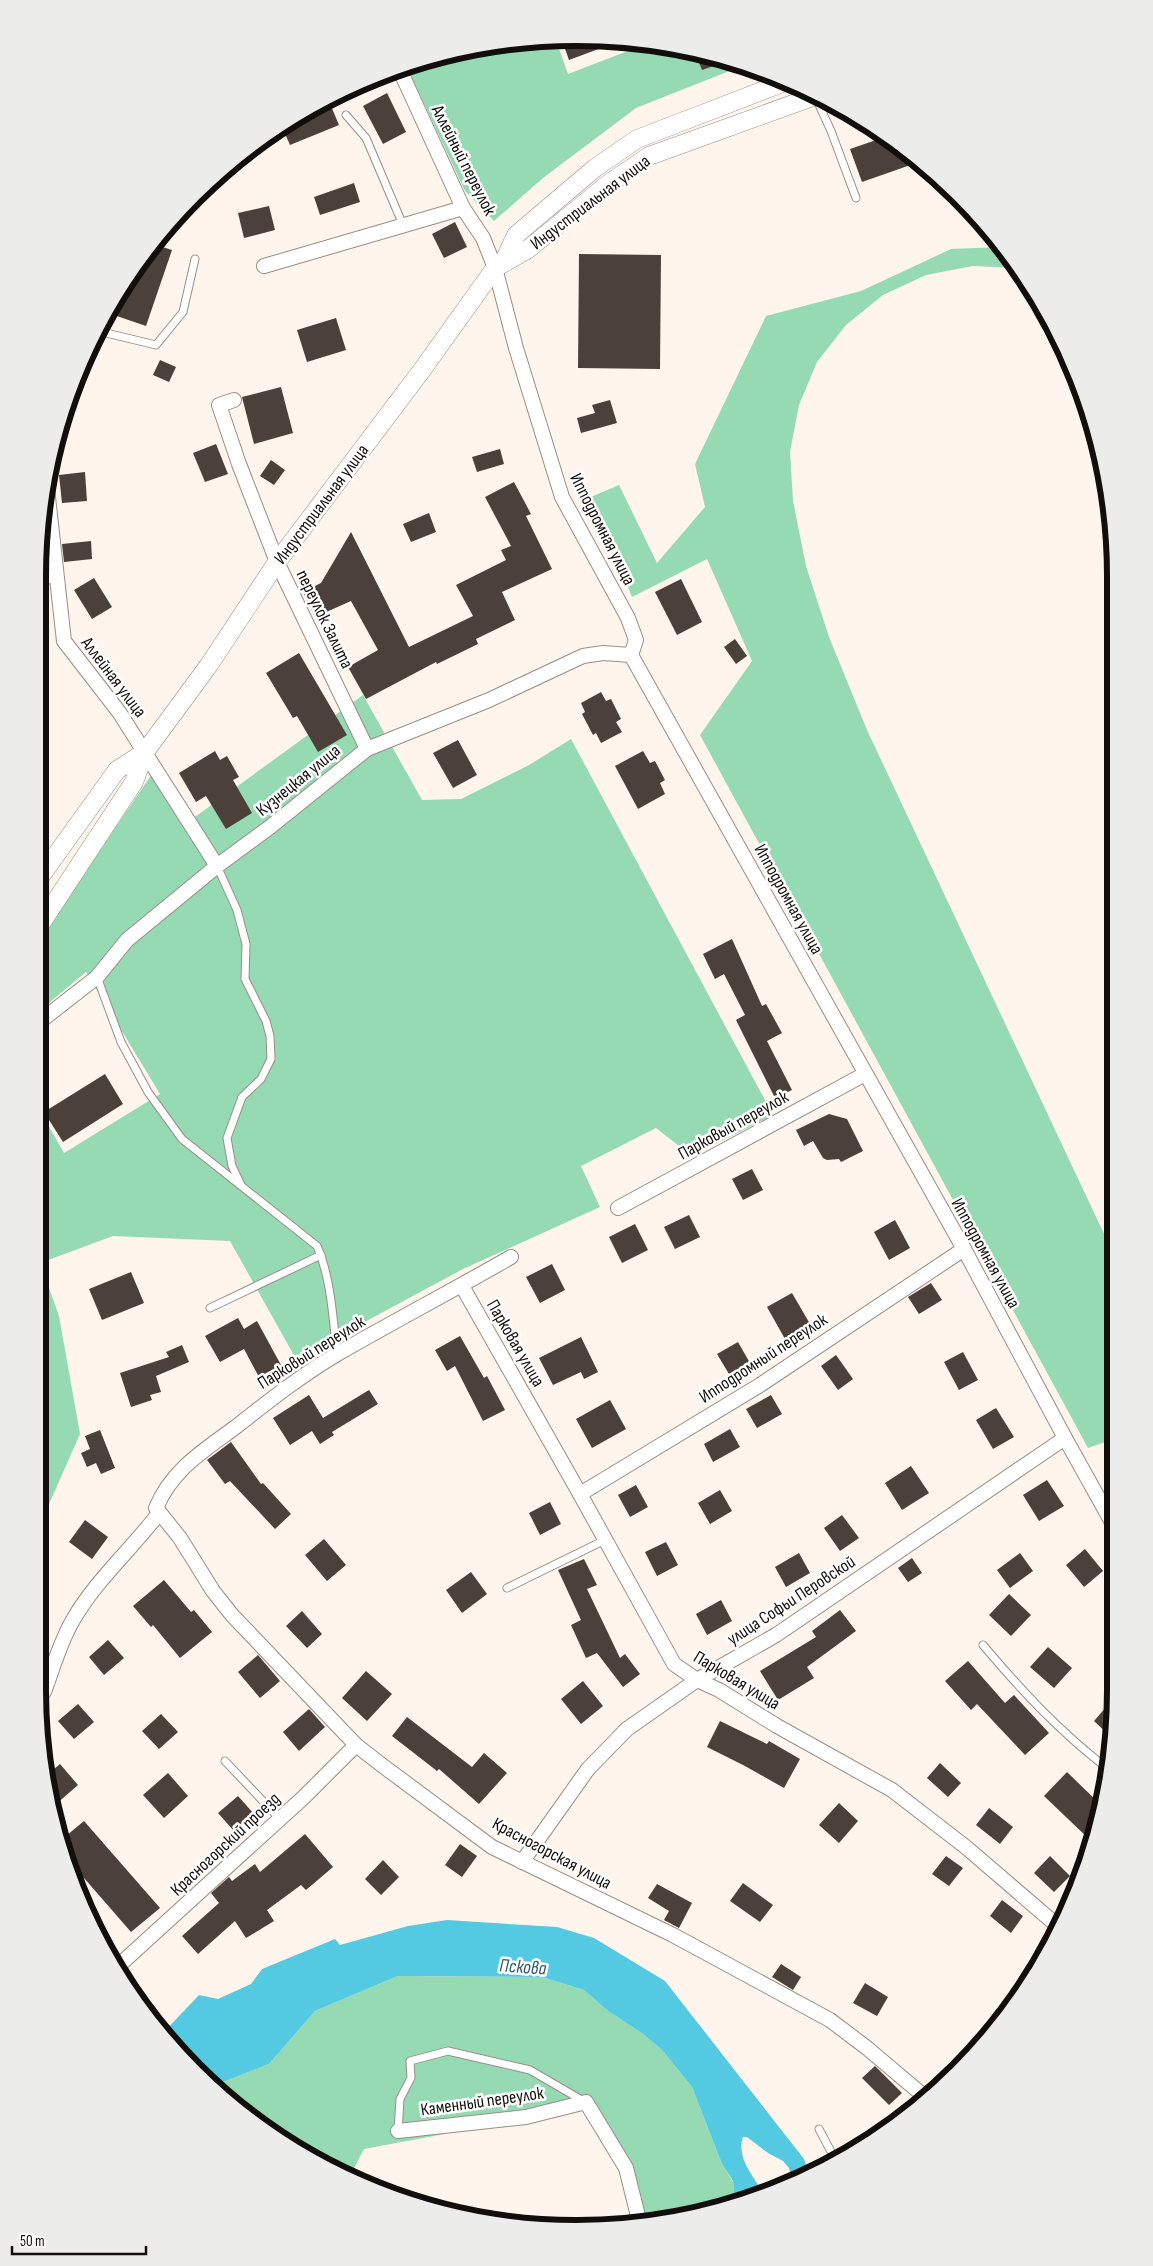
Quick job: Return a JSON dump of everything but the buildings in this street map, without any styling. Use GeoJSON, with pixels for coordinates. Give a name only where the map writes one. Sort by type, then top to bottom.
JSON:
{"type":"FeatureCollection","features":[{"type":"Feature","properties":{"kind":"street","name":"Аллейный переулок"},"geometry":{"type":"LineString","coordinates":[[402,75],[462,208],[484,238],[500,265]]}},
{"type":"Feature","properties":{"kind":"street","name":"Индустриальная улица"},"geometry":{"type":"LineString","coordinates":[[46,916],[134,782],[145,752],[209,665],[277,562],[500,265],[516,235],[595,168],[636,139],[776,86]]}},
{"type":"Feature","properties":{"kind":"street","name":"Индустриальная улица"},"geometry":{"type":"LineString","coordinates":[[500,265],[527,250],[608,184],[649,156],[806,99]]}},
{"type":"Feature","properties":{"kind":"street"},"geometry":{"type":"LineString","coordinates":[[264,266],[462,208]]}},
{"type":"Feature","properties":{"kind":"street","name":"Ипподромная улица"},"geometry":{"type":"LineString","coordinates":[[500,265],[516,348],[562,497],[628,618],[636,640],[630,655],[964,1249],[1064,1438],[1107,1514]]}},
{"type":"Feature","properties":{"kind":"street","name":"переулок Залита"},"geometry":{"type":"LineString","coordinates":[[234,400],[219,405],[239,464],[277,562],[367,749]]}},
{"type":"Feature","properties":{"kind":"street","name":"Аллейная улица"},"geometry":{"type":"LineString","coordinates":[[50,513],[64,641],[118,712],[217,866]]}},
{"type":"Feature","properties":{"kind":"street"},"geometry":{"type":"LineString","coordinates":[[46,576],[56,574]]}},
{"type":"Feature","properties":{"kind":"street","name":"Кузнецкая улица"},"geometry":{"type":"LineString","coordinates":[[46,1017],[97,977],[127,940],[217,866],[270,827],[367,749],[489,700],[583,656],[603,654],[630,655]]}},
{"type":"Feature","properties":{"kind":"street","name":"Индустриальная улица"},"geometry":{"type":"LineString","coordinates":[[46,869],[117,770],[145,752]]}},
{"type":"Feature","properties":{"kind":"street","name":"Парковый переулок"},"geometry":{"type":"LineString","coordinates":[[618,1208],[865,1074]]}},
{"type":"Feature","properties":{"kind":"street","name":"Ипподромный переулок"},"geometry":{"type":"LineString","coordinates":[[580,1494],[760,1385],[964,1249]]}},
{"type":"Feature","properties":{"kind":"street","name":"Парковый переулок"},"geometry":{"type":"LineString","coordinates":[[158,1510],[163,1491],[172,1479],[200,1452],[274,1396],[337,1354],[511,1257]]}},
{"type":"Feature","properties":{"kind":"street","name":"Парковая улица"},"geometry":{"type":"LineString","coordinates":[[462,1286],[674,1664],[697,1680],[719,1690],[777,1726],[892,1790],[967,1848],[1053,1922]]}},
{"type":"Feature","properties":{"kind":"street","name":"улица Софьи Перовской"},"geometry":{"type":"LineString","coordinates":[[522,1862],[588,1769],[627,1729],[697,1680],[776,1635],[1064,1438]]}},
{"type":"Feature","properties":{"kind":"street"},"geometry":{"type":"LineString","coordinates":[[46,1686],[72,1621],[100,1580],[142,1536],[158,1510]]}},
{"type":"Feature","properties":{"kind":"street","name":"Красногорская улица"},"geometry":{"type":"LineString","coordinates":[[158,1510],[180,1538],[213,1591],[232,1615],[356,1745],[492,1847],[674,1935],[830,2020],[920,2093]]}},
{"type":"Feature","properties":{"kind":"street","name":"Красногорский проезд"},"geometry":{"type":"LineString","coordinates":[[122,1963],[304,1797],[356,1745]]}},
{"type":"Feature","properties":{"kind":"street"},"geometry":{"type":"LineString","coordinates":[[586,2102],[626,2168],[638,2216]]}},
{"type":"Feature","properties":{"kind":"street","name":"Каменный переулок"},"geometry":{"type":"LineString","coordinates":[[398,2131],[526,2117],[586,2102]]}},
{"type":"Feature","properties":{"kind":"lane"},"geometry":{"type":"LineString","coordinates":[[821,106],[856,198]]}},
{"type":"Feature","properties":{"kind":"lane"},"geometry":{"type":"LineString","coordinates":[[346,114],[366,138],[403,225]]}},
{"type":"Feature","properties":{"kind":"lane"},"geometry":{"type":"LineString","coordinates":[[106,333],[156,345],[183,312],[195,259]]}},
{"type":"Feature","properties":{"kind":"lane"},"geometry":{"type":"LineString","coordinates":[[217,866],[237,910],[246,944],[245,978],[266,1021],[270,1036],[271,1059],[261,1079],[242,1098],[227,1138],[232,1166],[242,1188]]}},
{"type":"Feature","properties":{"kind":"lane"},"geometry":{"type":"LineString","coordinates":[[97,977],[121,1042],[148,1092],[182,1139],[317,1246],[321,1255],[331,1304],[337,1354]]}},
{"type":"Feature","properties":{"kind":"lane"},"geometry":{"type":"LineString","coordinates":[[210,1308],[321,1255]]}},
{"type":"Feature","properties":{"kind":"lane"},"geometry":{"type":"LineString","coordinates":[[506,1588],[605,1540]]}},
{"type":"Feature","properties":{"kind":"lane"},"geometry":{"type":"LineString","coordinates":[[983,1645],[1020,1688],[1076,1745],[1101,1764]]}},
{"type":"Feature","properties":{"kind":"lane"},"geometry":{"type":"LineString","coordinates":[[225,1761],[279,1818]]}},
{"type":"Feature","properties":{"kind":"lane"},"geometry":{"type":"LineString","coordinates":[[398,2131],[400,2099],[411,2078],[410,2061],[448,2051],[530,2070],[586,2102]]}},
{"type":"Feature","properties":{"kind":"lane"},"geometry":{"type":"LineString","coordinates":[[819,2129],[832,2154]]}},
{"type":"Feature","properties":{"kind":"green space"},"geometry":{"type":"Polygon","coordinates":[[[558,47],[568,74],[632,49],[680,56],[733,70],[636,108],[543,178],[494,221],[465,191],[410,73],[473,56],[558,47]]]}},
{"type":"Feature","properties":{"kind":"green space"},"geometry":{"type":"Polygon","coordinates":[[[992,247],[1007,268],[973,266],[926,275],[883,295],[846,325],[817,362],[799,405],[790,452],[793,501],[806,566],[829,637],[867,730],[1107,1240],[1107,1441],[1088,1448],[700,735],[752,661],[707,559],[632,597],[591,497],[619,485],[657,563],[705,507],[695,464],[766,316],[861,291],[951,249],[992,247]]]}},
{"type":"Feature","properties":{"kind":"green space"},"geometry":{"type":"Polygon","coordinates":[[[363,695],[422,800],[461,799],[529,765],[571,739],[773,1115],[692,1156],[656,1128],[581,1166],[600,1207],[463,1269],[296,1359],[230,1241],[113,1236],[46,1261],[46,1121],[64,1153],[160,1094],[86,972],[46,1005],[46,929],[152,774],[188,822],[363,695]]]}},
{"type":"Feature","properties":{"kind":"green space"},"geometry":{"type":"Polygon","coordinates":[[[46,1280],[59,1316],[80,1434],[46,1511],[46,1377],[49,1316],[46,1312],[46,1280]]]}},
{"type":"Feature","properties":{"kind":"green space"},"geometry":{"type":"Polygon","coordinates":[[[398,1976],[542,1977],[584,1990],[608,2011],[643,2034],[662,2050],[692,2087],[722,2164],[733,2182],[734,2196],[680,2210],[643,2215],[634,2171],[594,2106],[364,2149],[353,2170],[342,2165],[311,2149],[282,2130],[221,2083],[269,2064],[315,2011],[398,1976]]]}},
{"type":"Feature","properties":{"kind":"water"},"geometry":{"type":"Polygon","coordinates":[[[46,1312],[49,1316],[46,1377],[46,1312]]]}},
{"type":"Feature","properties":{"kind":"water","name":"Пскова"},"geometry":{"type":"Polygon","coordinates":[[[447,1920],[557,1927],[594,1938],[665,1981],[804,2159],[807,2167],[790,2174],[789,2168],[783,2161],[768,2153],[747,2137],[743,2137],[741,2144],[744,2159],[750,2173],[760,2187],[734,2196],[733,2181],[722,2164],[692,2087],[662,2050],[643,2034],[608,2011],[584,1990],[542,1977],[398,1976],[315,2011],[269,2064],[221,2083],[168,2027],[199,1995],[218,1999],[251,1984],[262,1969],[335,1939],[340,1945],[408,1926],[447,1920]]]}}]}
